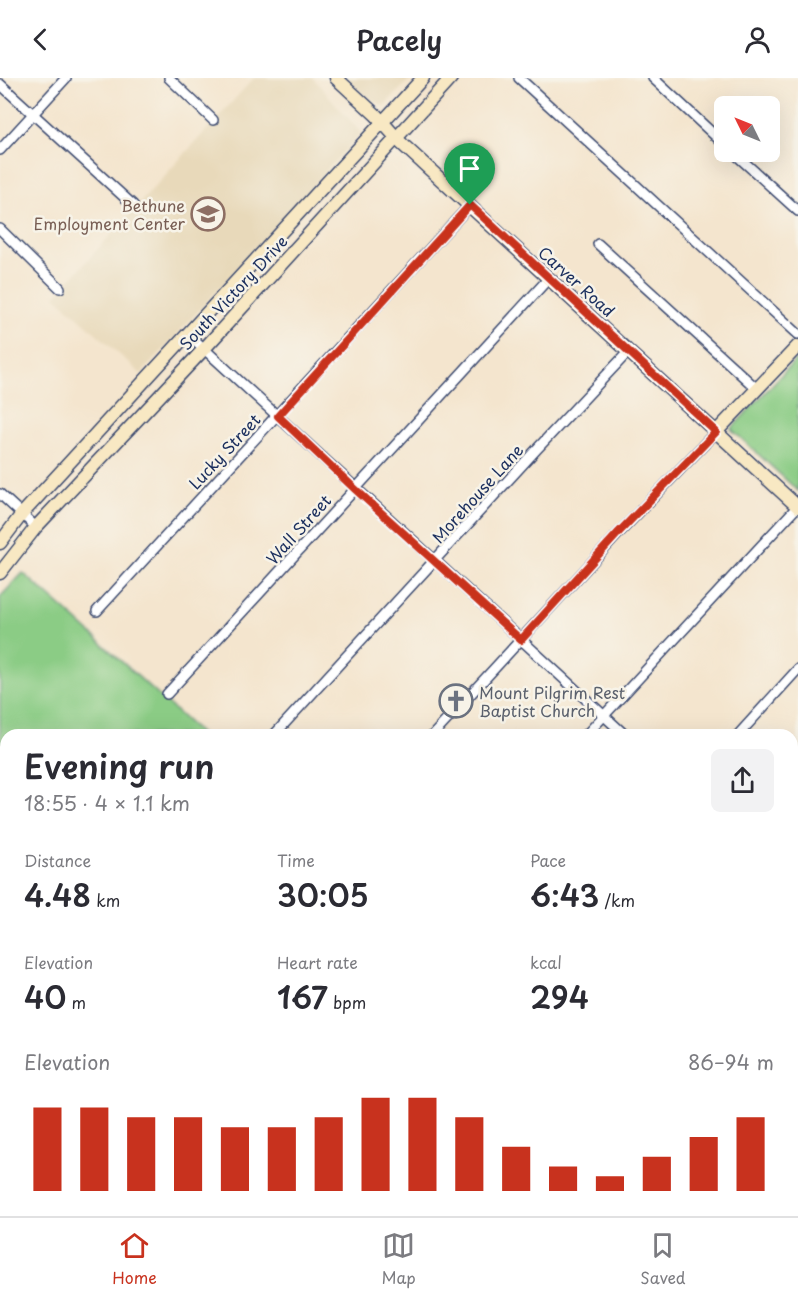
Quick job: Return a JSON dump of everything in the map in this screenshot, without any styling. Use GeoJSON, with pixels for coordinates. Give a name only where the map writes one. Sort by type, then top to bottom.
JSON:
{"type":"FeatureCollection","features":[{"type":"Feature","properties":{"kind":"main road","name":"Carver Road"},"geometry":{"type":"LineString","coordinates":[[336,78],[396,138],[798,507]]}},
{"type":"Feature","properties":{"kind":"main road","name":"South Victory Drive"},"geometry":{"type":"LineString","coordinates":[[0,543],[22,514],[423,78]]}},
{"type":"Feature","properties":{"kind":"main road","name":"South Victory Drive"},"geometry":{"type":"LineString","coordinates":[[0,573],[36,527],[204,349],[451,78]]}},
{"type":"Feature","properties":{"kind":"main road"},"geometry":{"type":"LineString","coordinates":[[282,231],[298,246]]}},
{"type":"Feature","properties":{"kind":"main road"},"geometry":{"type":"LineString","coordinates":[[716,432],[798,346]]}},
{"type":"Feature","properties":{"kind":"street"},"geometry":{"type":"LineString","coordinates":[[0,150],[66,78]]}},
{"type":"Feature","properties":{"kind":"street"},"geometry":{"type":"LineString","coordinates":[[169,78],[213,120]]}},
{"type":"Feature","properties":{"kind":"street"},"geometry":{"type":"LineString","coordinates":[[519,78],[798,334]]}},
{"type":"Feature","properties":{"kind":"street"},"geometry":{"type":"LineString","coordinates":[[653,78],[714,135]]}},
{"type":"Feature","properties":{"kind":"street"},"geometry":{"type":"LineString","coordinates":[[0,84],[133,205]]}},
{"type":"Feature","properties":{"kind":"street"},"geometry":{"type":"LineString","coordinates":[[744,162],[798,211]]}},
{"type":"Feature","properties":{"kind":"street","name":"Lucky Street"},"geometry":{"type":"LineString","coordinates":[[97,610],[470,205]]}},
{"type":"Feature","properties":{"kind":"street"},"geometry":{"type":"LineString","coordinates":[[0,230],[60,288]]}},
{"type":"Feature","properties":{"kind":"street"},"geometry":{"type":"LineString","coordinates":[[598,244],[757,390]]}},
{"type":"Feature","properties":{"kind":"street","name":"Wall Street"},"geometry":{"type":"LineString","coordinates":[[167,694],[549,278]]}},
{"type":"Feature","properties":{"kind":"street"},"geometry":{"type":"LineString","coordinates":[[188,334],[618,729]]}},
{"type":"Feature","properties":{"kind":"street","name":"Morehouse Lane"},"geometry":{"type":"LineString","coordinates":[[280,729],[629,351]]}},
{"type":"Feature","properties":{"kind":"street"},"geometry":{"type":"LineString","coordinates":[[439,729],[619,532],[716,432]]}},
{"type":"Feature","properties":{"kind":"street"},"geometry":{"type":"LineString","coordinates":[[0,494],[36,527]]}},
{"type":"Feature","properties":{"kind":"street"},"geometry":{"type":"LineString","coordinates":[[592,729],[798,507]]}},
{"type":"Feature","properties":{"kind":"street"},"geometry":{"type":"LineString","coordinates":[[743,729],[798,669]]}},
{"type":"Feature","properties":{"kind":"shaded area","name":"Bethune Employment Center"},"geometry":{"type":"Polygon","coordinates":[[[254,78],[313,78],[361,133],[141,374],[55,296],[254,78]]]}},
{"type":"Feature","properties":{"kind":"shaded area"},"geometry":{"type":"Polygon","coordinates":[[[346,78],[411,78],[384,106],[367,98],[346,78]]]}},
{"type":"Feature","properties":{"kind":"green space"},"geometry":{"type":"Polygon","coordinates":[[[798,357],[798,491],[731,429],[798,357]]]}},
{"type":"Feature","properties":{"kind":"green space"},"geometry":{"type":"Polygon","coordinates":[[[23,573],[195,729],[0,729],[0,597],[23,573]]]}},
{"type":"Feature","properties":{"kind":"place","name":"Bethune Employment Center"},"geometry":{"type":"Point","coordinates":[208,214]}},
{"type":"Feature","properties":{"kind":"place","name":"Mount Pilgrim Rest Baptist Church"},"geometry":{"type":"Point","coordinates":[456,701]}},
{"type":"Feature","properties":{"kind":"route"},"geometry":{"type":"LineString","coordinates":[[470,205],[716,432],[619,532],[521,640],[278,416],[470,205]]}}]}
